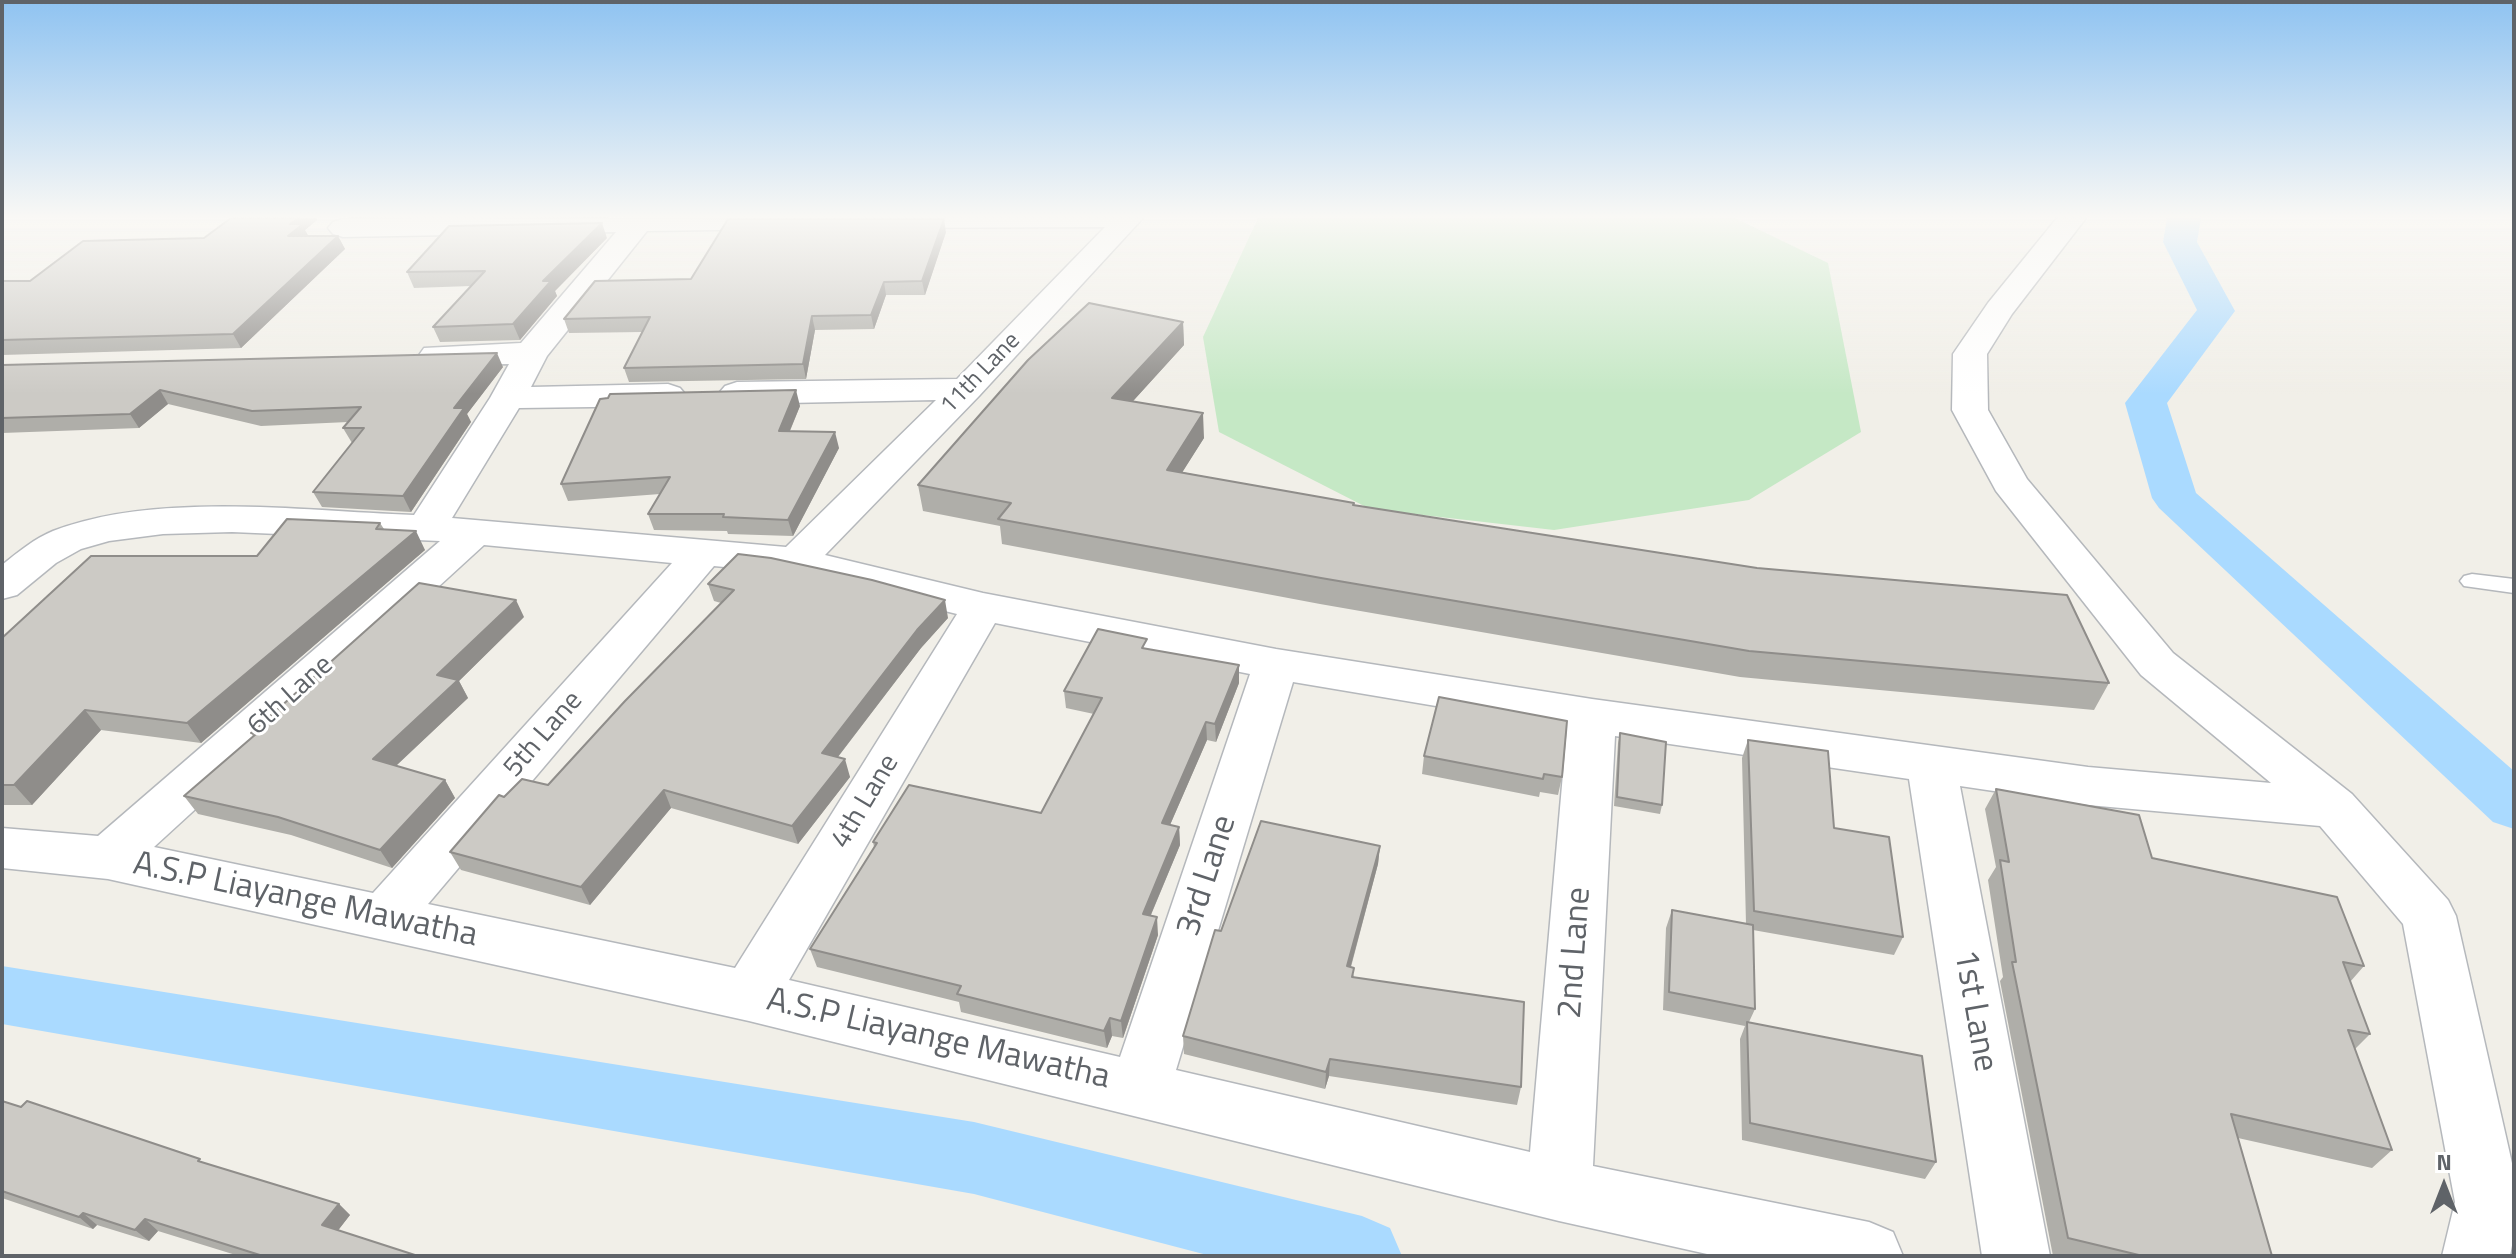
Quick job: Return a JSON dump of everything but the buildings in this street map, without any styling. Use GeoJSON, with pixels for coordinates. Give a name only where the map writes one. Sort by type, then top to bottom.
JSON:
{"type":"FeatureCollection","features":[{"type":"Feature","properties":{"kind":"street"},"geometry":{"type":"LineString","coordinates":[[426,528],[508,398],[531,353],[594,277]]}},
{"type":"Feature","properties":{"kind":"street","name":"11th Lane"},"geometry":{"type":"LineString","coordinates":[[796,561],[1073,277]]}},
{"type":"Feature","properties":{"kind":"street"},"geometry":{"type":"LineString","coordinates":[[2025,277],[1970,354],[1970,410],[2010,483],[2157,664],[2334,808],[2429,916],[2488,1202],[2476,1256]]}},
{"type":"Feature","properties":{"kind":"street"},"geometry":{"type":"LineString","coordinates":[[407,356],[531,353]]}},
{"type":"Feature","properties":{"kind":"street"},"geometry":{"type":"LineString","coordinates":[[508,398],[967,389]]}},
{"type":"Feature","properties":{"kind":"street"},"geometry":{"type":"LineString","coordinates":[[2,586],[41,554],[67,540],[105,529],[163,522],[232,520],[426,528],[473,534],[563,538],[796,561],[983,607],[1276,664],[1592,716],[2088,786],[2334,808]]}},
{"type":"Feature","properties":{"kind":"street","name":"6th Lane"},"geometry":{"type":"LineString","coordinates":[[108,858],[473,534]]}},
{"type":"Feature","properties":{"kind":"street","name":"5th Lane"},"geometry":{"type":"LineString","coordinates":[[384,918],[704,552]]}},
{"type":"Feature","properties":{"kind":"street","name":"4th Lane"},"geometry":{"type":"LineString","coordinates":[[749,996],[983,607]]}},
{"type":"Feature","properties":{"kind":"street","name":"3rd Lane"},"geometry":{"type":"LineString","coordinates":[[1140,1088],[1276,664]]}},
{"type":"Feature","properties":{"kind":"street","name":"2nd Lane"},"geometry":{"type":"LineString","coordinates":[[1559,1190],[1592,716]]}},
{"type":"Feature","properties":{"kind":"street","name":"1st Lane"},"geometry":{"type":"LineString","coordinates":[[1932,766],[2016,1256]]}},
{"type":"Feature","properties":{"kind":"street","name":"A.S.P Liayange Mawatha"},"geometry":{"type":"LineString","coordinates":[[2,848],[108,858],[749,996],[1559,1190],[1869,1256]]}},
{"type":"Feature","properties":{"kind":"lane"},"geometry":{"type":"LineString","coordinates":[[2472,581],[2514,586]]}},
{"type":"Feature","properties":{"kind":"green space"},"geometry":{"type":"Polygon","coordinates":[[[1231,277],[1831,277],[1861,432],[1749,500],[1554,530],[1370,509],[1219,432],[1203,337],[1231,277]]]}},
{"type":"Feature","properties":{"kind":"waterway"},"geometry":{"type":"LineString","coordinates":[[2198,277],[2216,311],[2146,403],[2175,498],[2514,806]]}},
{"type":"Feature","properties":{"kind":"waterway"},"geometry":{"type":"LineString","coordinates":[[2,995],[974,1158],[1362,1256]]}}]}
